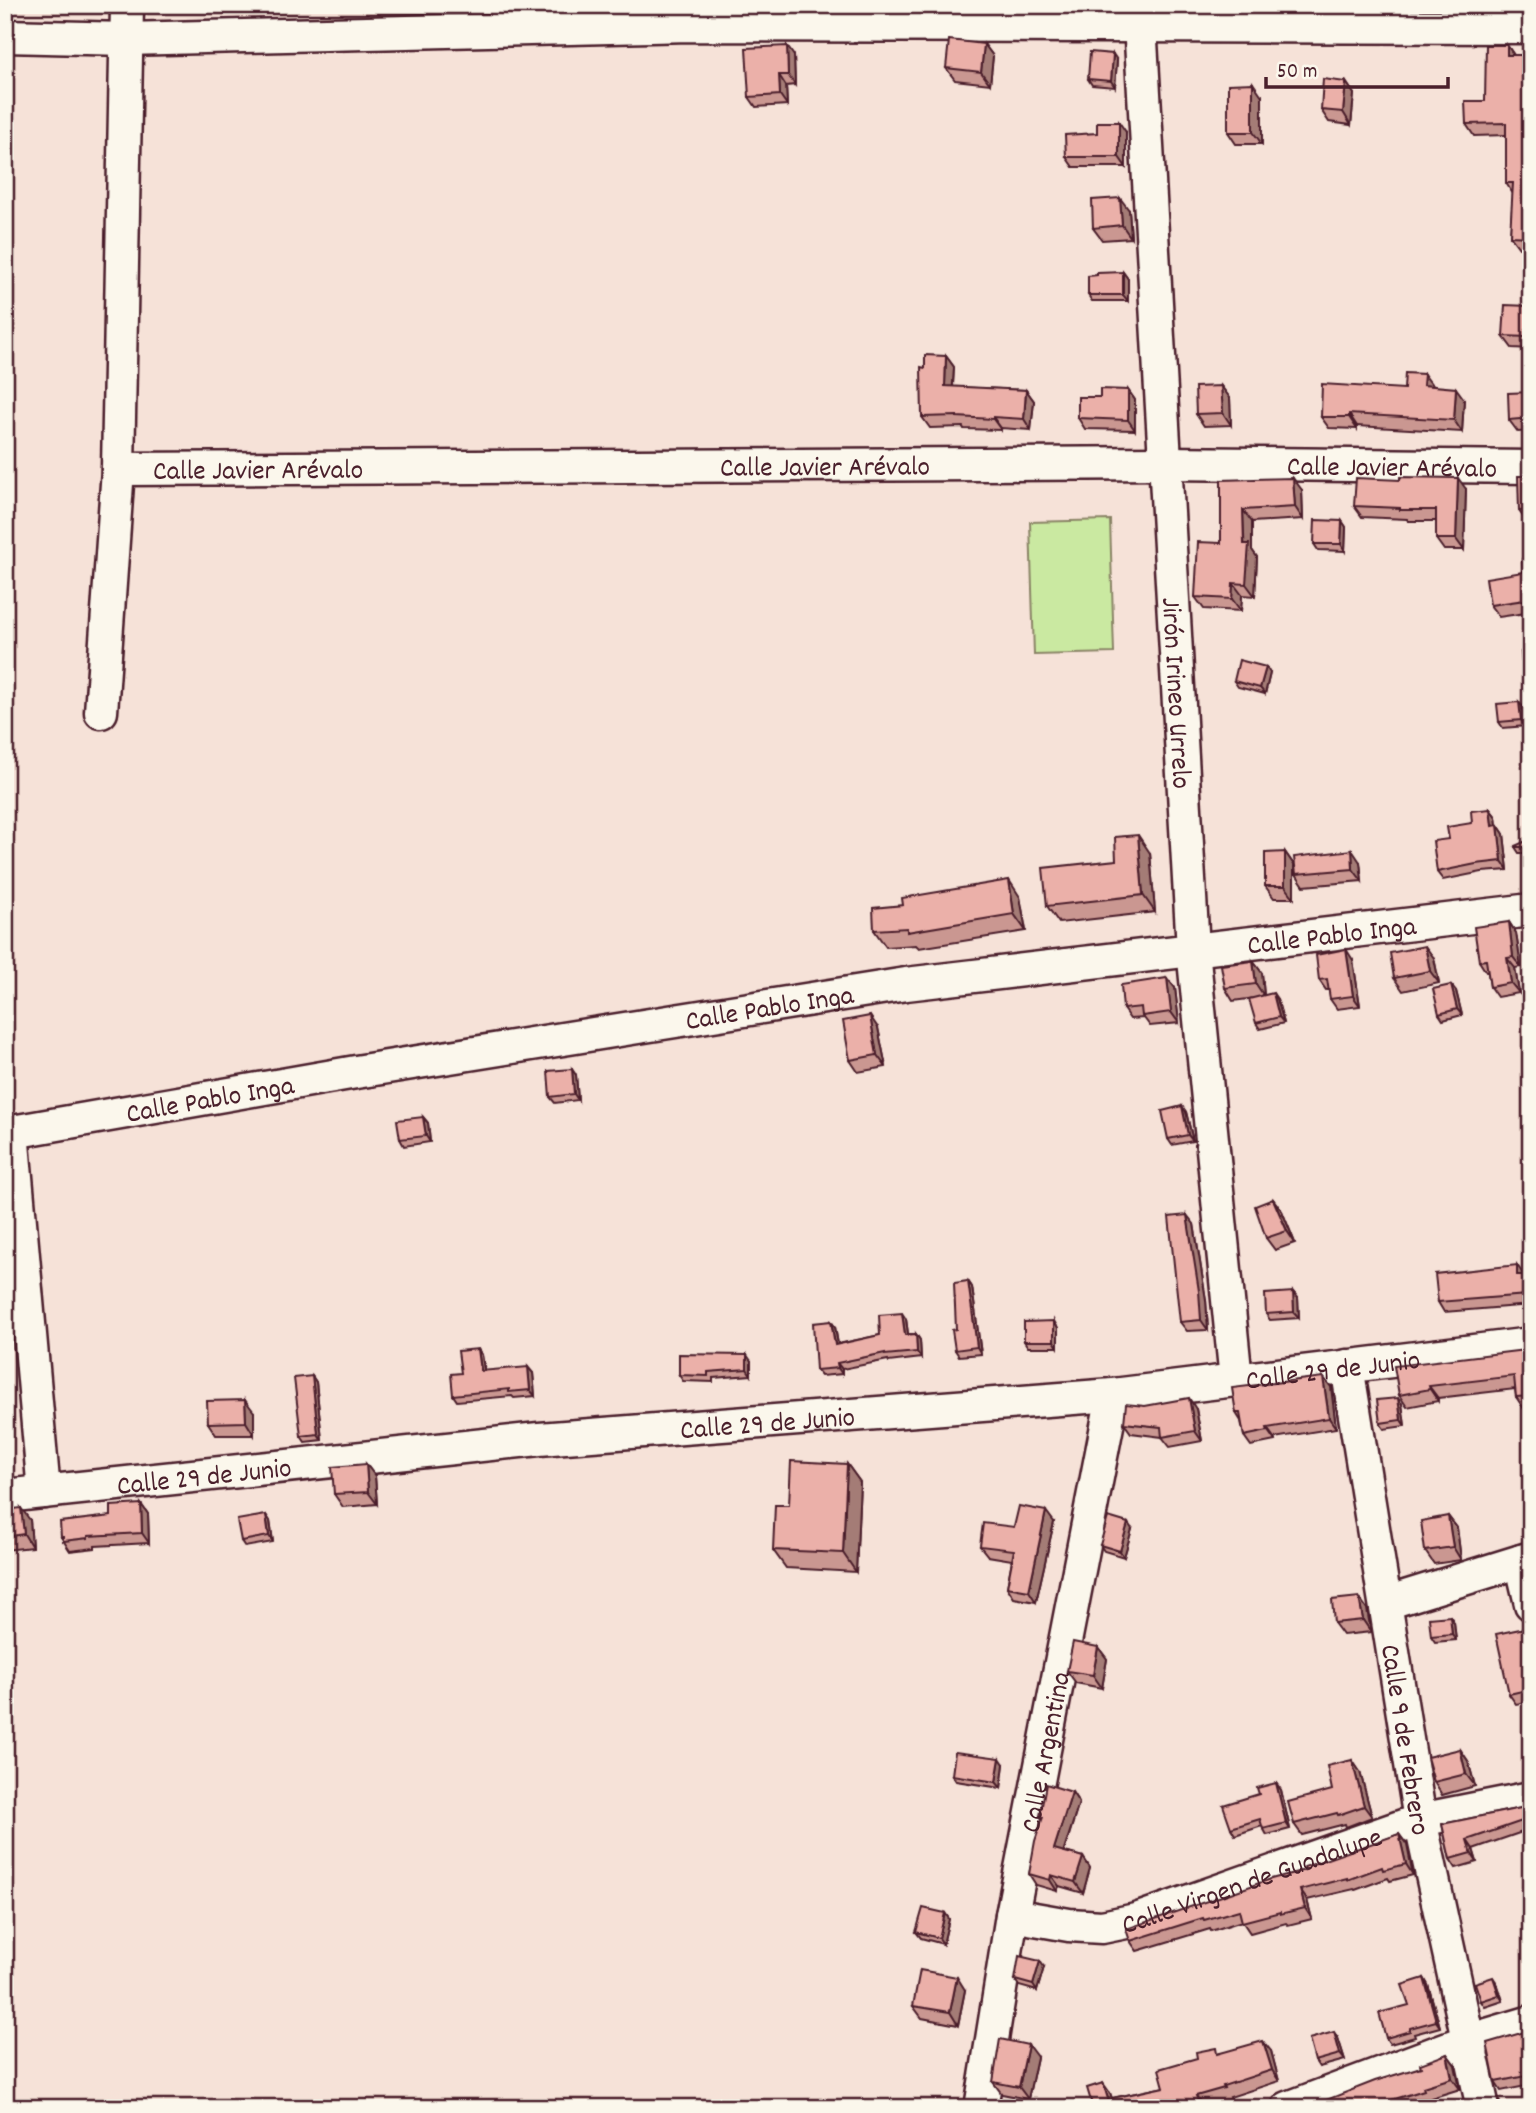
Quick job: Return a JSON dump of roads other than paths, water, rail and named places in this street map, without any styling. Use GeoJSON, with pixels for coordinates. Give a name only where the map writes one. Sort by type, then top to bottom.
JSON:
{"type":"FeatureCollection","features":[{"type":"Feature","properties":{"kind":"street"},"geometry":{"type":"LineString","coordinates":[[101,712],[118,469],[127,5]]}},
{"type":"Feature","properties":{"kind":"street"},"geometry":{"type":"LineString","coordinates":[[5,36],[126,39],[689,15],[1139,15],[1531,27]]}},
{"type":"Feature","properties":{"kind":"street","name":"Jirón Irineo Urrelo"},"geometry":{"type":"LineString","coordinates":[[1139,15],[1193,949],[1236,1380]]}},
{"type":"Feature","properties":{"kind":"street","name":"Calle Javier Arévalo"},"geometry":{"type":"LineString","coordinates":[[118,469],[1165,463],[1531,467]]}},
{"type":"Feature","properties":{"kind":"street","name":"Calle Pablo Inga"},"geometry":{"type":"LineString","coordinates":[[44,1492],[12,1132],[356,1072],[892,986],[1531,910]]}},
{"type":"Feature","properties":{"kind":"street","name":"Calle 29 de Junio"},"geometry":{"type":"LineString","coordinates":[[5,1496],[539,1438],[1113,1395],[1531,1344]]}},
{"type":"Feature","properties":{"kind":"street","name":"Calle 9 de Febrero"},"geometry":{"type":"LineString","coordinates":[[1347,1366],[1420,1820],[1483,2108]]}},
{"type":"Feature","properties":{"kind":"street","name":"Calle Argentina"},"geometry":{"type":"LineString","coordinates":[[981,2108],[1012,1915],[1113,1395]]}},
{"type":"Feature","properties":{"kind":"street"},"geometry":{"type":"LineString","coordinates":[[1386,1603],[1526,1559],[1531,1604]]}},
{"type":"Feature","properties":{"kind":"street","name":"Calle Virgen de Guadalupe"},"geometry":{"type":"LineString","coordinates":[[1012,1915],[1069,1925],[1102,1927],[1136,1920],[1420,1820],[1531,1798]]}},
{"type":"Feature","properties":{"kind":"street"},"geometry":{"type":"LineString","coordinates":[[1288,2108],[1467,2041],[1531,2022]]}}]}
